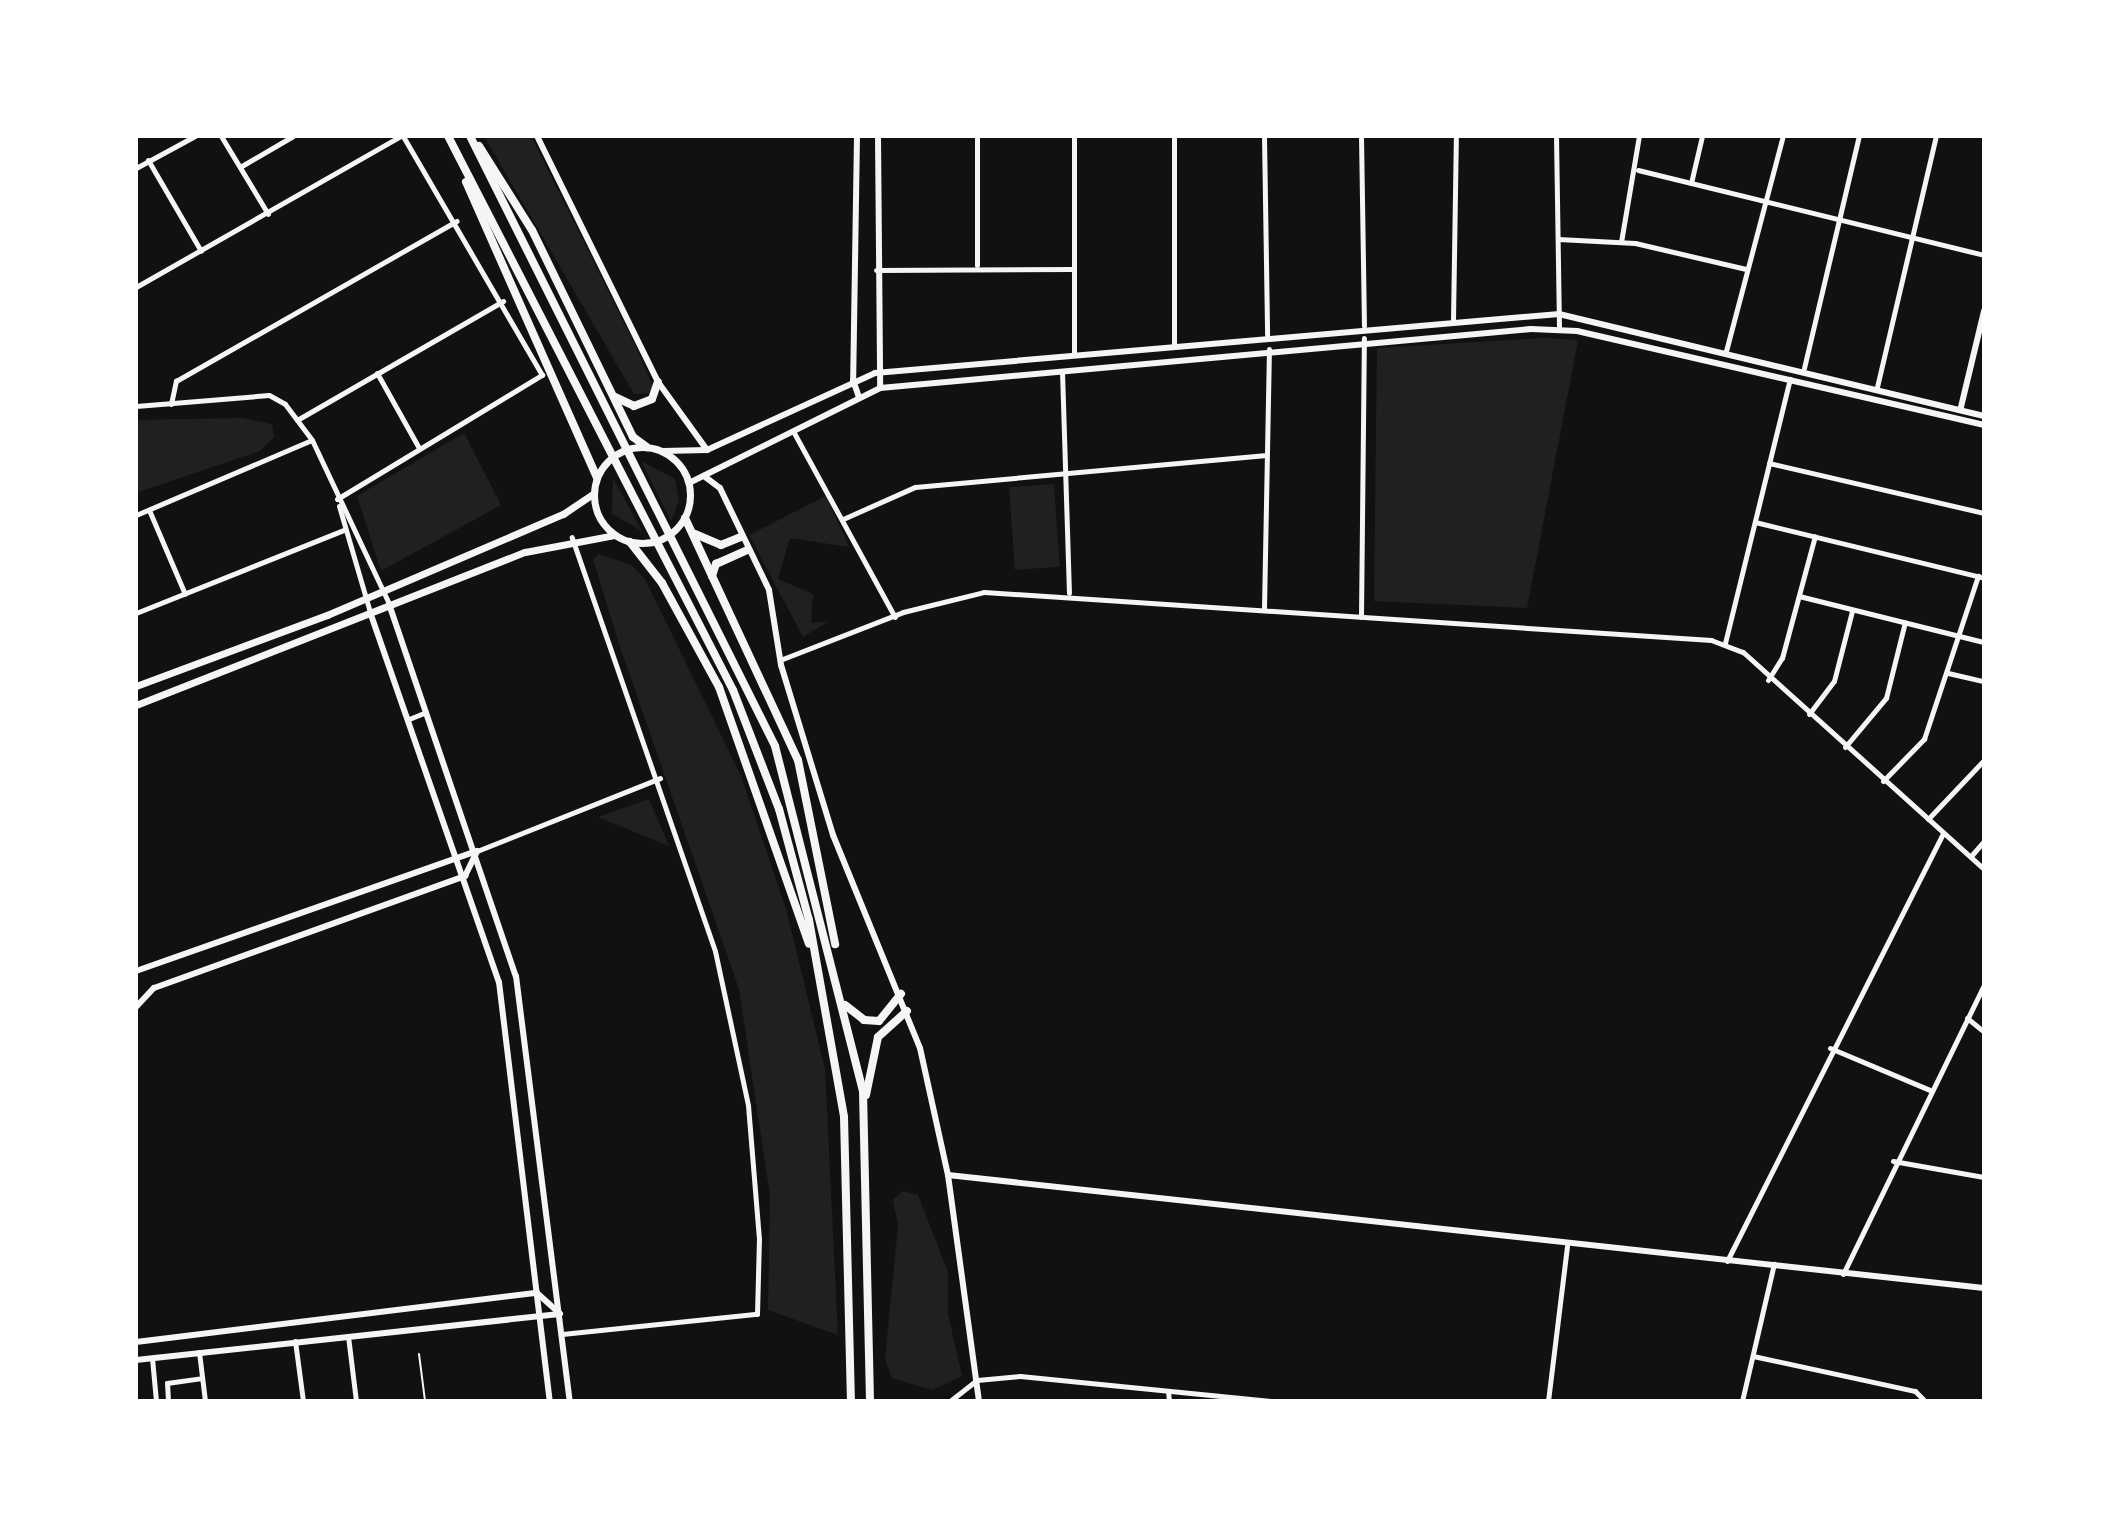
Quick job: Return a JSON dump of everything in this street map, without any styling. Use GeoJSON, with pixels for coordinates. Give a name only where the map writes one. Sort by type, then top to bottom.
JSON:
{"type":"FeatureCollection","features":[{"type":"Feature","properties":{"kind":"highway"},"geometry":{"type":"LineString","coordinates":[[448,136],[733,690],[779,809],[820,981],[844,1117],[851,1401]]}},
{"type":"Feature","properties":{"kind":"highway"},"geometry":{"type":"LineString","coordinates":[[471,136],[534,267],[748,684],[793,804],[841,988]]}},
{"type":"Feature","properties":{"kind":"highway"},"geometry":{"type":"LineString","coordinates":[[471,136],[532,230],[633,437],[647,447]]}},
{"type":"Feature","properties":{"kind":"highway"},"geometry":{"type":"LineString","coordinates":[[462,166],[482,226],[597,477]]}},
{"type":"Feature","properties":{"kind":"highway"},"geometry":{"type":"LineString","coordinates":[[612,395],[634,406],[652,399],[658,382]]}},
{"type":"Feature","properties":{"kind":"highway"},"geometry":{"type":"LineString","coordinates":[[685,518],[798,760],[864,1107],[870,1401]]}},
{"type":"Feature","properties":{"kind":"highway"},"geometry":{"type":"LineString","coordinates":[[694,533],[721,545],[741,537]]}},
{"type":"Feature","properties":{"kind":"highway"},"geometry":{"type":"LineString","coordinates":[[630,542],[662,583],[719,687],[820,981]]}},
{"type":"Feature","properties":{"kind":"highway"},"geometry":{"type":"LineString","coordinates":[[712,577],[716,564],[747,550]]}},
{"type":"Feature","properties":{"kind":"highway"},"geometry":{"type":"LineString","coordinates":[[844,1004],[864,1020],[879,1021],[901,994]]}},
{"type":"Feature","properties":{"kind":"highway"},"geometry":{"type":"LineString","coordinates":[[864,1107],[878,1037],[907,1011]]}},
{"type":"Feature","properties":{"kind":"main road"},"geometry":{"type":"LineString","coordinates":[[136,705],[389,604],[572,537],[615,535],[630,542],[661,539],[685,518],[689,483],[663,451],[647,447],[617,453],[597,477],[594,493],[615,535]]}},
{"type":"Feature","properties":{"kind":"main road"},"geometry":{"type":"LineString","coordinates":[[136,686],[365,597],[563,514],[594,493]]}},
{"type":"Feature","properties":{"kind":"main road"},"geometry":{"type":"LineString","coordinates":[[191,665],[197,681]]}},
{"type":"Feature","properties":{"kind":"street"},"geometry":{"type":"LineString","coordinates":[[136,168],[195,136]]}},
{"type":"Feature","properties":{"kind":"street"},"geometry":{"type":"LineString","coordinates":[[221,136],[268,214]]}},
{"type":"Feature","properties":{"kind":"street"},"geometry":{"type":"LineString","coordinates":[[240,167],[293,136]]}},
{"type":"Feature","properties":{"kind":"street"},"geometry":{"type":"LineString","coordinates":[[136,287],[402,136],[457,221],[542,375],[337,499]]}},
{"type":"Feature","properties":{"kind":"street"},"geometry":{"type":"LineString","coordinates":[[537,136],[658,382],[707,450]]}},
{"type":"Feature","properties":{"kind":"street"},"geometry":{"type":"LineString","coordinates":[[857,136],[853,380],[859,397]]}},
{"type":"Feature","properties":{"kind":"street"},"geometry":{"type":"LineString","coordinates":[[878,136],[875,373],[880,388]]}},
{"type":"Feature","properties":{"kind":"street"},"geometry":{"type":"LineString","coordinates":[[977,136],[977,265]]}},
{"type":"Feature","properties":{"kind":"street"},"geometry":{"type":"LineString","coordinates":[[1074,136],[1074,354]]}},
{"type":"Feature","properties":{"kind":"street"},"geometry":{"type":"LineString","coordinates":[[1174,136],[1174,346]]}},
{"type":"Feature","properties":{"kind":"street"},"geometry":{"type":"LineString","coordinates":[[1264,136],[1267,335]]}},
{"type":"Feature","properties":{"kind":"street"},"geometry":{"type":"LineString","coordinates":[[1361,136],[1364,326]]}},
{"type":"Feature","properties":{"kind":"street"},"geometry":{"type":"LineString","coordinates":[[1453,320],[1456,136]]}},
{"type":"Feature","properties":{"kind":"street"},"geometry":{"type":"LineString","coordinates":[[1556,136],[1559,329]]}},
{"type":"Feature","properties":{"kind":"street"},"geometry":{"type":"LineString","coordinates":[[1621,242],[1638,170],[1639,136]]}},
{"type":"Feature","properties":{"kind":"street"},"geometry":{"type":"LineString","coordinates":[[1691,183],[1702,136]]}},
{"type":"Feature","properties":{"kind":"street"},"geometry":{"type":"LineString","coordinates":[[1726,351],[1783,136]]}},
{"type":"Feature","properties":{"kind":"street"},"geometry":{"type":"LineString","coordinates":[[1804,368],[1859,136]]}},
{"type":"Feature","properties":{"kind":"street"},"geometry":{"type":"LineString","coordinates":[[1877,387],[1936,136]]}},
{"type":"Feature","properties":{"kind":"street"},"geometry":{"type":"LineString","coordinates":[[148,160],[201,251]]}},
{"type":"Feature","properties":{"kind":"street"},"geometry":{"type":"LineString","coordinates":[[1638,170],[1984,255]]}},
{"type":"Feature","properties":{"kind":"street"},"geometry":{"type":"LineString","coordinates":[[171,404],[176,381],[457,221]]}},
{"type":"Feature","properties":{"kind":"street"},"geometry":{"type":"LineString","coordinates":[[1557,239],[1621,242],[1746,269]]}},
{"type":"Feature","properties":{"kind":"street"},"geometry":{"type":"LineString","coordinates":[[876,270],[977,265],[1073,269]]}},
{"type":"Feature","properties":{"kind":"street"},"geometry":{"type":"LineString","coordinates":[[297,420],[503,301]]}},
{"type":"Feature","properties":{"kind":"street"},"geometry":{"type":"LineString","coordinates":[[1961,407],[1984,311]]}},
{"type":"Feature","properties":{"kind":"street"},"geometry":{"type":"LineString","coordinates":[[663,451],[707,450],[853,380],[875,373],[1364,326],[1559,314],[1804,368],[1961,407],[1984,416]]}},
{"type":"Feature","properties":{"kind":"street"},"geometry":{"type":"LineString","coordinates":[[689,483],[880,388],[1364,338],[1559,329],[1984,425]]}},
{"type":"Feature","properties":{"kind":"street"},"geometry":{"type":"LineString","coordinates":[[1361,617],[1364,338]]}},
{"type":"Feature","properties":{"kind":"street"},"geometry":{"type":"LineString","coordinates":[[1264,608],[1264,455],[1269,349]]}},
{"type":"Feature","properties":{"kind":"street"},"geometry":{"type":"LineString","coordinates":[[1062,371],[1069,593]]}},
{"type":"Feature","properties":{"kind":"street"},"geometry":{"type":"LineString","coordinates":[[377,373],[419,448]]}},
{"type":"Feature","properties":{"kind":"street"},"geometry":{"type":"LineString","coordinates":[[1725,643],[1790,379]]}},
{"type":"Feature","properties":{"kind":"street"},"geometry":{"type":"LineString","coordinates":[[136,406],[269,395],[297,420],[312,440],[337,499],[389,604],[477,851],[516,976],[570,1401]]}},
{"type":"Feature","properties":{"kind":"street"},"geometry":{"type":"LineString","coordinates":[[793,431],[895,617]]}},
{"type":"Feature","properties":{"kind":"street"},"geometry":{"type":"LineString","coordinates":[[136,515],[312,440]]}},
{"type":"Feature","properties":{"kind":"street"},"geometry":{"type":"LineString","coordinates":[[843,519],[915,487],[1264,455]]}},
{"type":"Feature","properties":{"kind":"street"},"geometry":{"type":"LineString","coordinates":[[1769,463],[1984,513]]}},
{"type":"Feature","properties":{"kind":"street"},"geometry":{"type":"LineString","coordinates":[[704,476],[720,488],[747,550],[769,590],[780,660],[863,921],[907,1011],[948,1175],[979,1401]]}},
{"type":"Feature","properties":{"kind":"street"},"geometry":{"type":"LineString","coordinates":[[337,499],[370,612],[465,876],[499,982],[550,1401]]}},
{"type":"Feature","properties":{"kind":"street"},"geometry":{"type":"LineString","coordinates":[[149,510],[185,594]]}},
{"type":"Feature","properties":{"kind":"street"},"geometry":{"type":"LineString","coordinates":[[1755,522],[1981,577],[1924,739],[1883,781]]}},
{"type":"Feature","properties":{"kind":"street"},"geometry":{"type":"LineString","coordinates":[[136,613],[344,530]]}},
{"type":"Feature","properties":{"kind":"street"},"geometry":{"type":"LineString","coordinates":[[1768,680],[1782,658],[1815,536]]}},
{"type":"Feature","properties":{"kind":"street"},"geometry":{"type":"LineString","coordinates":[[562,1334],[757,1314],[757,1169],[738,1042],[660,778],[572,537]]}},
{"type":"Feature","properties":{"kind":"street"},"geometry":{"type":"LineString","coordinates":[[780,660],[895,617],[984,592],[1069,593],[1725,643],[1984,869]]}},
{"type":"Feature","properties":{"kind":"street"},"geometry":{"type":"LineString","coordinates":[[1799,596],[1984,642]]}},
{"type":"Feature","properties":{"kind":"street"},"geometry":{"type":"LineString","coordinates":[[1809,714],[1834,681],[1852,611]]}},
{"type":"Feature","properties":{"kind":"street"},"geometry":{"type":"LineString","coordinates":[[1845,747],[1886,698],[1905,622]]}},
{"type":"Feature","properties":{"kind":"street"},"geometry":{"type":"LineString","coordinates":[[1948,673],[1984,681]]}},
{"type":"Feature","properties":{"kind":"street"},"geometry":{"type":"LineString","coordinates":[[409,719],[426,712]]}},
{"type":"Feature","properties":{"kind":"street"},"geometry":{"type":"LineString","coordinates":[[1928,819],[1984,760]]}},
{"type":"Feature","properties":{"kind":"street"},"geometry":{"type":"LineString","coordinates":[[136,971],[459,859],[660,778]]}},
{"type":"Feature","properties":{"kind":"street"},"geometry":{"type":"LineString","coordinates":[[1726,1261],[1830,1048],[1943,834]]}},
{"type":"Feature","properties":{"kind":"street"},"geometry":{"type":"LineString","coordinates":[[1971,856],[1984,841]]}},
{"type":"Feature","properties":{"kind":"street"},"geometry":{"type":"LineString","coordinates":[[136,1007],[154,988],[465,876],[477,851]]}},
{"type":"Feature","properties":{"kind":"street"},"geometry":{"type":"LineString","coordinates":[[1843,1274],[1893,1161],[1984,985]]}},
{"type":"Feature","properties":{"kind":"street"},"geometry":{"type":"LineString","coordinates":[[1967,1018],[1984,1032]]}},
{"type":"Feature","properties":{"kind":"street"},"geometry":{"type":"LineString","coordinates":[[1830,1048],[1930,1090]]}},
{"type":"Feature","properties":{"kind":"street"},"geometry":{"type":"LineString","coordinates":[[1893,1161],[1984,1177]]}},
{"type":"Feature","properties":{"kind":"street"},"geometry":{"type":"LineString","coordinates":[[948,1175],[1567,1246],[1774,1264],[1984,1288]]}},
{"type":"Feature","properties":{"kind":"street"},"geometry":{"type":"LineString","coordinates":[[1548,1401],[1567,1246]]}},
{"type":"Feature","properties":{"kind":"street"},"geometry":{"type":"LineString","coordinates":[[1742,1401],[1774,1264]]}},
{"type":"Feature","properties":{"kind":"street"},"geometry":{"type":"LineString","coordinates":[[136,1342],[537,1293],[560,1314]]}},
{"type":"Feature","properties":{"kind":"street"},"geometry":{"type":"LineString","coordinates":[[136,1360],[295,1340],[560,1314]]}},
{"type":"Feature","properties":{"kind":"street"},"geometry":{"type":"LineString","coordinates":[[348,1336],[356,1401]]}},
{"type":"Feature","properties":{"kind":"street"},"geometry":{"type":"LineString","coordinates":[[295,1340],[303,1401]]}},
{"type":"Feature","properties":{"kind":"street"},"geometry":{"type":"LineString","coordinates":[[199,1351],[205,1401]]}},
{"type":"Feature","properties":{"kind":"street"},"geometry":{"type":"LineString","coordinates":[[1753,1356],[1915,1391],[1925,1401]]}},
{"type":"Feature","properties":{"kind":"street"},"geometry":{"type":"LineString","coordinates":[[152,1358],[156,1401]]}},
{"type":"Feature","properties":{"kind":"street"},"geometry":{"type":"LineString","coordinates":[[950,1401],[977,1380],[1020,1376],[1271,1401]]}},
{"type":"Feature","properties":{"kind":"street"},"geometry":{"type":"LineString","coordinates":[[168,1401],[167,1383],[202,1378]]}},
{"type":"Feature","properties":{"kind":"street"},"geometry":{"type":"LineString","coordinates":[[1168,1391],[1169,1401]]}},
{"type":"Feature","properties":{"kind":"lane"},"geometry":{"type":"LineString","coordinates":[[419,1354],[425,1401]]}},
{"type":"Feature","properties":{"kind":"shaded area"},"geometry":{"type":"Polygon","coordinates":[[[484,136],[531,136],[636,347],[654,389],[649,393],[634,394],[484,136]]]}},
{"type":"Feature","properties":{"kind":"shaded area"},"geometry":{"type":"Polygon","coordinates":[[[1544,338],[1578,340],[1527,608],[1374,601],[1377,348],[1544,338]]]}},
{"type":"Feature","properties":{"kind":"shaded area"},"geometry":{"type":"Polygon","coordinates":[[[242,418],[272,424],[274,437],[260,451],[136,493],[136,420],[242,418]]]}},
{"type":"Feature","properties":{"kind":"shaded area"},"geometry":{"type":"Polygon","coordinates":[[[464,433],[501,505],[381,571],[357,496],[464,433]]]}},
{"type":"Feature","properties":{"kind":"shaded area"},"geometry":{"type":"Polygon","coordinates":[[[641,461],[675,479],[679,501],[671,521],[641,461]]]}},
{"type":"Feature","properties":{"kind":"shaded area"},"geometry":{"type":"Polygon","coordinates":[[[613,478],[642,531],[612,514],[613,478]]]}},
{"type":"Feature","properties":{"kind":"shaded area"},"geometry":{"type":"Polygon","coordinates":[[[1054,484],[1060,567],[1015,570],[1009,487],[1054,484]]]}},
{"type":"Feature","properties":{"kind":"shaded area"},"geometry":{"type":"Polygon","coordinates":[[[826,496],[849,547],[790,538],[778,579],[813,594],[811,623],[829,621],[803,637],[749,535],[826,496]]]}},
{"type":"Feature","properties":{"kind":"shaded area"},"geometry":{"type":"Polygon","coordinates":[[[599,554],[631,565],[645,579],[741,776],[786,909],[825,1069],[838,1335],[768,1310],[770,1196],[739,989],[619,644],[593,559],[599,554]]]}},
{"type":"Feature","properties":{"kind":"shaded area"},"geometry":{"type":"Polygon","coordinates":[[[649,799],[669,846],[598,817],[649,799]]]}},
{"type":"Feature","properties":{"kind":"shaded area"},"geometry":{"type":"Polygon","coordinates":[[[903,1191],[918,1195],[948,1272],[948,1314],[962,1376],[932,1390],[892,1378],[885,1359],[898,1226],[893,1200],[903,1191]]]}}]}
